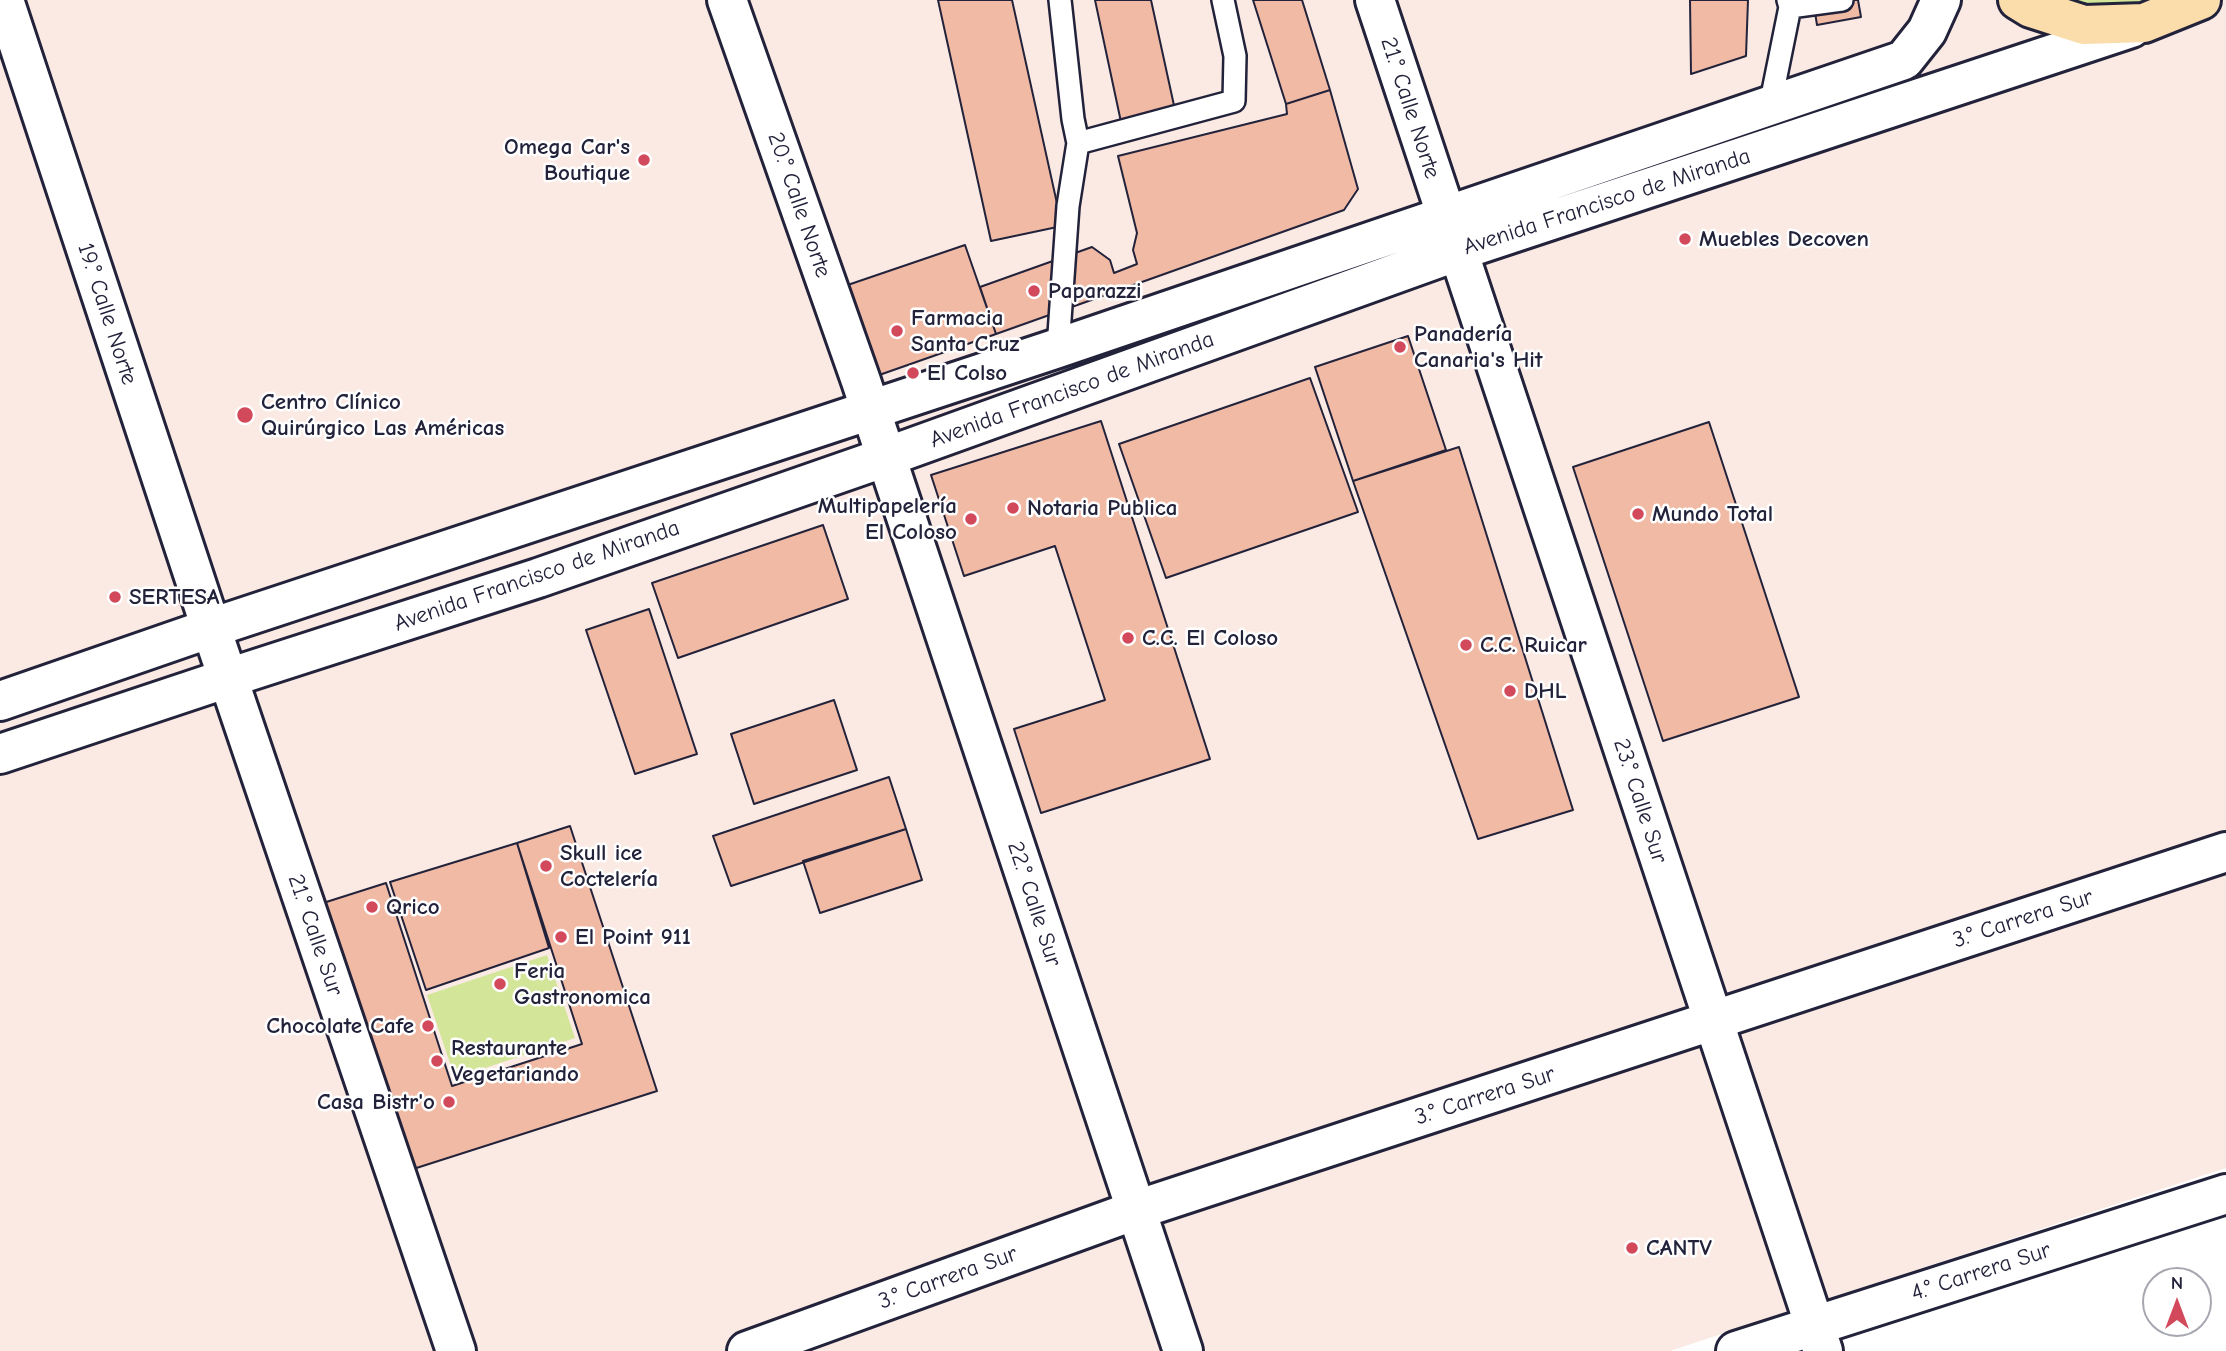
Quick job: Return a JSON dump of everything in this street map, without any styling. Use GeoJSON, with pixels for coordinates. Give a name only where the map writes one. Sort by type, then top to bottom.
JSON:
{"type":"FeatureCollection","features":[{"type":"Feature","properties":{"kind":"main road"},"geometry":{"type":"LineString","coordinates":[[2018,0],[2031,8],[2084,25],[2144,23],[2201,0]]}},
{"type":"Feature","properties":{"kind":"street","name":"19.° Calle Norte"},"geometry":{"type":"LineString","coordinates":[[4,0],[228,677]]}},
{"type":"Feature","properties":{"kind":"street","name":"20.° Calle Norte"},"geometry":{"type":"LineString","coordinates":[[727,0],[886,457]]}},
{"type":"Feature","properties":{"kind":"street","name":"21.° Calle Norte"},"geometry":{"type":"LineString","coordinates":[[1375,0],[1458,251]]}},
{"type":"Feature","properties":{"kind":"street","name":"Avenida Francisco de Miranda"},"geometry":{"type":"LineString","coordinates":[[0,701],[211,628],[1058,348],[1904,60],[1927,31],[1941,0]]}},
{"type":"Feature","properties":{"kind":"street","name":"Avenida Francisco de Miranda"},"geometry":{"type":"LineString","coordinates":[[0,754],[228,677],[538,578],[886,457],[1458,251],[2144,23]]}},
{"type":"Feature","properties":{"kind":"street","name":"23.° Calle Sur"},"geometry":{"type":"LineString","coordinates":[[1458,251],[1819,1338]]}},
{"type":"Feature","properties":{"kind":"street","name":"22.° Calle Sur"},"geometry":{"type":"LineString","coordinates":[[886,457],[1183,1351]]}},
{"type":"Feature","properties":{"kind":"street","name":"21.° Calle Sur"},"geometry":{"type":"LineString","coordinates":[[228,677],[456,1351]]}},
{"type":"Feature","properties":{"kind":"street","name":"3.° Carrera Sur"},"geometry":{"type":"LineString","coordinates":[[747,1351],[1136,1210],[2226,852]]}},
{"type":"Feature","properties":{"kind":"street","name":"4.° Carrera Sur"},"geometry":{"type":"LineString","coordinates":[[1737,1351],[1819,1338],[2226,1194]]}},
{"type":"Feature","properties":{"kind":"lane"},"geometry":{"type":"LineString","coordinates":[[1058,348],[1068,206],[1078,143],[1060,0]]}},
{"type":"Feature","properties":{"kind":"lane"},"geometry":{"type":"LineString","coordinates":[[1078,143],[1234,101],[1235,56],[1223,0]]}},
{"type":"Feature","properties":{"kind":"lane"},"geometry":{"type":"LineString","coordinates":[[1770,106],[1789,4],[1842,0]]}},
{"type":"Feature","properties":{"kind":"shaded area"},"geometry":{"type":"Polygon","coordinates":[[[0,0],[2226,0],[2226,1168],[1670,1351],[0,1351],[0,0]]]}},
{"type":"Feature","properties":{"kind":"green space"},"geometry":{"type":"Polygon","coordinates":[[[2057,0],[2160,0],[2141,8],[2086,9],[2057,0]]]}},
{"type":"Feature","properties":{"kind":"green space"},"geometry":{"type":"Polygon","coordinates":[[[547,955],[575,1038],[455,1078],[427,995],[547,955]]]}},
{"type":"Feature","properties":{"kind":"building"},"geometry":{"type":"Polygon","coordinates":[[[938,0],[1012,0],[1062,226],[991,241],[938,0]]]}},
{"type":"Feature","properties":{"kind":"building"},"geometry":{"type":"Polygon","coordinates":[[[1095,0],[1151,0],[1175,110],[1121,122],[1095,0]]]}},
{"type":"Feature","properties":{"kind":"building"},"geometry":{"type":"Polygon","coordinates":[[[1253,0],[1302,0],[1330,90],[1286,104],[1253,0]]]}},
{"type":"Feature","properties":{"kind":"building"},"geometry":{"type":"Polygon","coordinates":[[[1690,0],[1748,0],[1746,56],[1691,74],[1690,0]]]}},
{"type":"Feature","properties":{"kind":"building"},"geometry":{"type":"Polygon","coordinates":[[[1813,0],[1858,0],[1861,17],[1817,25],[1813,0]]]}},
{"type":"Feature","properties":{"kind":"building"},"geometry":{"type":"Polygon","coordinates":[[[1330,90],[1358,189],[1344,210],[996,334],[980,287],[1092,247],[1110,260],[1114,273],[1137,264],[1133,250],[1137,233],[1118,156],[1287,114],[1286,104],[1330,90]]]}},
{"type":"Feature","properties":{"kind":"building"},"geometry":{"type":"Polygon","coordinates":[[[965,245],[996,334],[865,380],[833,290],[965,245]]]}},
{"type":"Feature","properties":{"kind":"building"},"geometry":{"type":"Polygon","coordinates":[[[1408,336],[1446,450],[1353,481],[1315,367],[1408,336]]]}},
{"type":"Feature","properties":{"kind":"building"},"geometry":{"type":"Polygon","coordinates":[[[1310,378],[1358,512],[1166,578],[1119,444],[1310,378]]]}},
{"type":"Feature","properties":{"kind":"building","name":"C.C. El Coloso"},"geometry":{"type":"Polygon","coordinates":[[[1101,421],[1210,759],[1041,813],[1014,729],[1105,700],[1055,546],[964,576],[931,475],[1101,421]]]}},
{"type":"Feature","properties":{"kind":"building"},"geometry":{"type":"Polygon","coordinates":[[[1709,422],[1799,697],[1663,741],[1573,467],[1709,422]]]}},
{"type":"Feature","properties":{"kind":"building","name":"C.C. Ruicar"},"geometry":{"type":"Polygon","coordinates":[[[1459,447],[1573,810],[1478,839],[1353,481],[1459,447]]]}},
{"type":"Feature","properties":{"kind":"building"},"geometry":{"type":"Polygon","coordinates":[[[823,525],[848,599],[678,658],[652,583],[823,525]]]}},
{"type":"Feature","properties":{"kind":"building"},"geometry":{"type":"Polygon","coordinates":[[[649,609],[697,754],[635,774],[586,630],[649,609]]]}},
{"type":"Feature","properties":{"kind":"building"},"geometry":{"type":"Polygon","coordinates":[[[834,700],[857,770],[754,804],[731,734],[834,700]]]}},
{"type":"Feature","properties":{"kind":"building"},"geometry":{"type":"Polygon","coordinates":[[[889,777],[906,829],[731,886],[713,836],[889,777]]]}},
{"type":"Feature","properties":{"kind":"building"},"geometry":{"type":"Polygon","coordinates":[[[570,826],[657,1091],[407,1171],[320,904],[386,883],[452,1086],[582,1044],[517,843],[570,826]]]}},
{"type":"Feature","properties":{"kind":"building"},"geometry":{"type":"Polygon","coordinates":[[[906,829],[922,880],[820,913],[803,861],[906,829]]]}},
{"type":"Feature","properties":{"kind":"building"},"geometry":{"type":"Polygon","coordinates":[[[517,843],[549,948],[426,990],[390,882],[517,843]]]}},
{"type":"Feature","properties":{"kind":"place","name":"Omega Car's Boutique"},"geometry":{"type":"Point","coordinates":[644,160]}},
{"type":"Feature","properties":{"kind":"place","name":"Muebles Decoven"},"geometry":{"type":"Point","coordinates":[1685,239]}},
{"type":"Feature","properties":{"kind":"place","name":"Paparazzi"},"geometry":{"type":"Point","coordinates":[1034,291]}},
{"type":"Feature","properties":{"kind":"place","name":"Farmacia Santa Cruz"},"geometry":{"type":"Point","coordinates":[897,331]}},
{"type":"Feature","properties":{"kind":"place","name":"Panadería Canaria's Hit"},"geometry":{"type":"Point","coordinates":[1400,347]}},
{"type":"Feature","properties":{"kind":"place","name":"El Colso"},"geometry":{"type":"Point","coordinates":[913,373]}},
{"type":"Feature","properties":{"kind":"place","name":"Centro Clínico Quirúrgico Las Américas"},"geometry":{"type":"Point","coordinates":[245,415]}},
{"type":"Feature","properties":{"kind":"place","name":"Notaria Publica"},"geometry":{"type":"Point","coordinates":[1013,508]}},
{"type":"Feature","properties":{"kind":"place","name":"Mundo Total"},"geometry":{"type":"Point","coordinates":[1638,514]}},
{"type":"Feature","properties":{"kind":"place","name":"Multipapelería El Coloso"},"geometry":{"type":"Point","coordinates":[971,519]}},
{"type":"Feature","properties":{"kind":"place","name":"SERTESA"},"geometry":{"type":"Point","coordinates":[115,597]}},
{"type":"Feature","properties":{"kind":"place","name":"C.C. El Coloso"},"geometry":{"type":"Point","coordinates":[1128,638]}},
{"type":"Feature","properties":{"kind":"place","name":"C.C. Ruicar"},"geometry":{"type":"Point","coordinates":[1466,645]}},
{"type":"Feature","properties":{"kind":"place","name":"DHL"},"geometry":{"type":"Point","coordinates":[1510,691]}},
{"type":"Feature","properties":{"kind":"place","name":"Skull ice Coctelería"},"geometry":{"type":"Point","coordinates":[546,866]}},
{"type":"Feature","properties":{"kind":"place","name":"Qrico"},"geometry":{"type":"Point","coordinates":[372,907]}},
{"type":"Feature","properties":{"kind":"place","name":"El Point 911"},"geometry":{"type":"Point","coordinates":[561,937]}},
{"type":"Feature","properties":{"kind":"place","name":"Feria Gastronomica"},"geometry":{"type":"Point","coordinates":[500,984]}},
{"type":"Feature","properties":{"kind":"place","name":"Chocolate Cafe"},"geometry":{"type":"Point","coordinates":[428,1026]}},
{"type":"Feature","properties":{"kind":"place","name":"Restaurante Vegetariando"},"geometry":{"type":"Point","coordinates":[437,1061]}},
{"type":"Feature","properties":{"kind":"place","name":"Casa Bistr'o"},"geometry":{"type":"Point","coordinates":[449,1102]}},
{"type":"Feature","properties":{"kind":"place","name":"CANTV"},"geometry":{"type":"Point","coordinates":[1632,1248]}}]}
